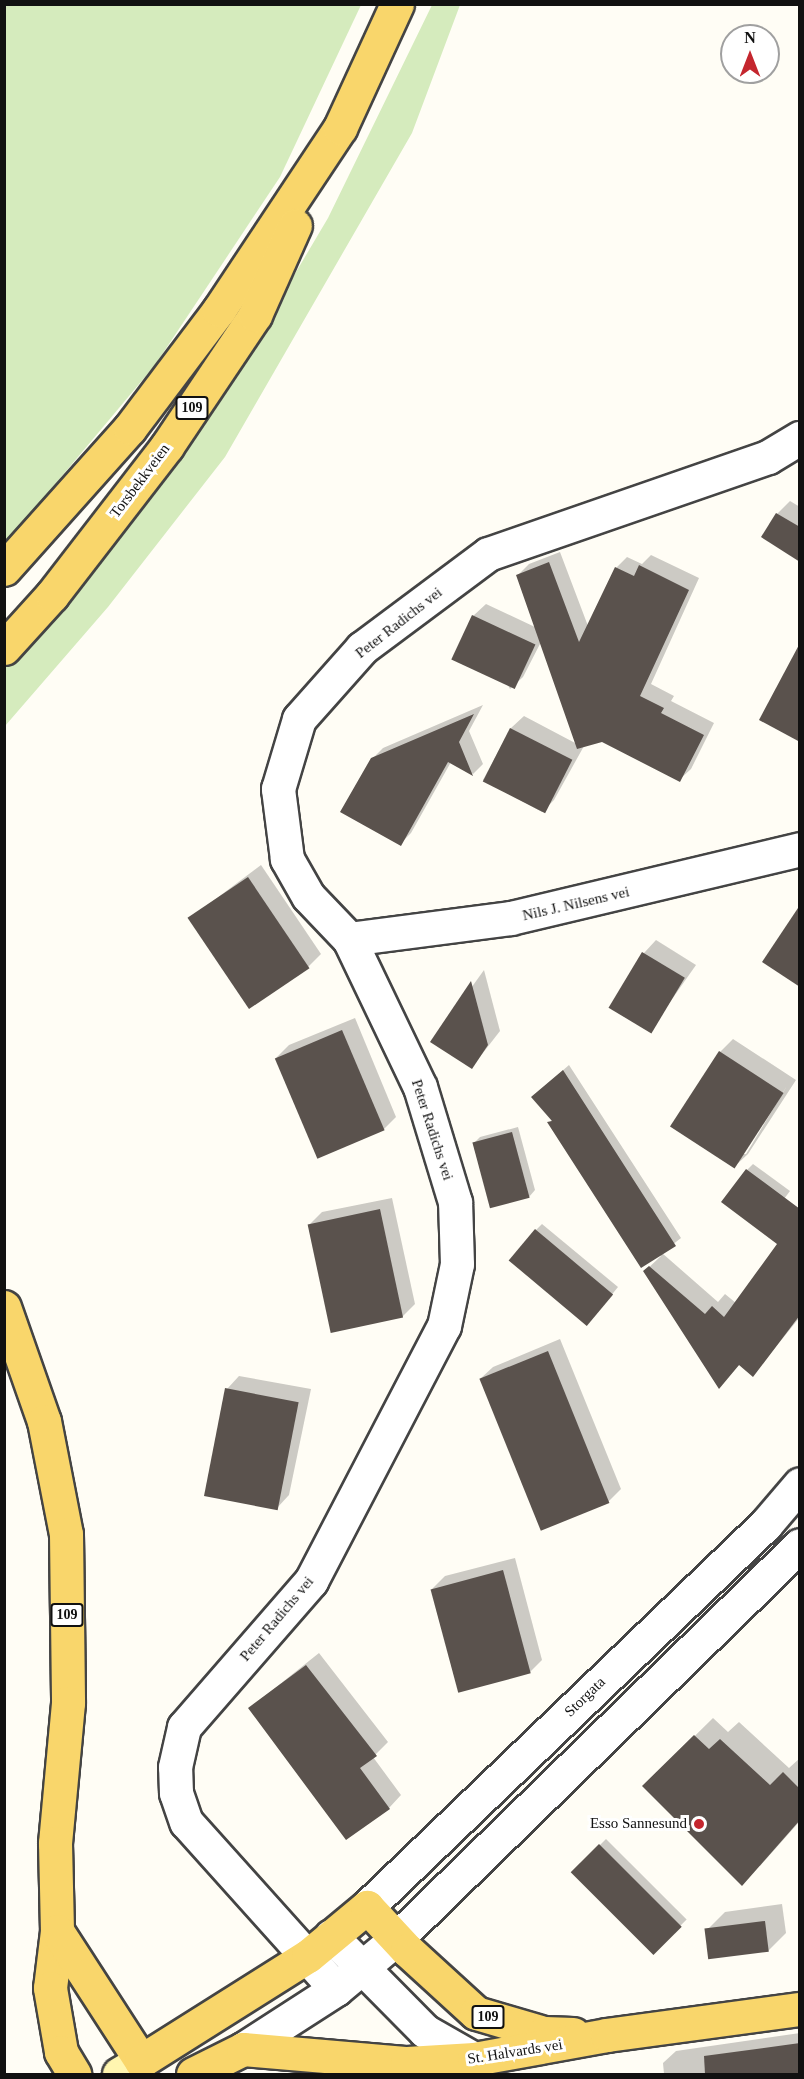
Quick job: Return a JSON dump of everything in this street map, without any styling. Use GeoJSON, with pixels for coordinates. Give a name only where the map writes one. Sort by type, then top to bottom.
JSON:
{"type":"FeatureCollection","features":[{"type":"Feature","properties":{"kind":"main road","name":"Torsbekkveien"},"geometry":{"type":"LineString","coordinates":[[4,648],[52,595],[167,446],[255,315],[333,138],[397,4]]}},
{"type":"Feature","properties":{"kind":"main road","name":"Torsbekkveien"},"geometry":{"type":"LineString","coordinates":[[4,569],[130,428],[219,310],[333,138]]}},
{"type":"Feature","properties":{"kind":"main road","name":"109"},"geometry":{"type":"LineString","coordinates":[[4,1307],[44,1420],[66,1534],[68,1703],[55,1844],[57,1931],[50,1988],[61,2052],[74,2074]]}},
{"type":"Feature","properties":{"kind":"main road"},"geometry":{"type":"LineString","coordinates":[[57,1931],[132,2070],[320,1946],[368,1907]]}},
{"type":"Feature","properties":{"kind":"main road","name":"St. Halvards vei"},"geometry":{"type":"LineString","coordinates":[[368,1907],[396,1939],[476,2013],[544,2033],[607,2035]]}},
{"type":"Feature","properties":{"kind":"main road","name":"St. Halvards vei"},"geometry":{"type":"LineString","coordinates":[[243,2049],[407,2063],[474,2059],[533,2052],[607,2035],[800,2009]]}},
{"type":"Feature","properties":{"kind":"main road"},"geometry":{"type":"LineString","coordinates":[[193,2074],[243,2049]]}},
{"type":"Feature","properties":{"kind":"street","name":"Peter Radichs vei"},"geometry":{"type":"LineString","coordinates":[[336,1989],[320,1946],[186,1822],[176,1793],[175,1767],[184,1727],[311,1581],[444,1326],[457,1264],[455,1202],[420,1088],[349,939],[308,896],[287,859],[278,789],[299,719],[362,648],[488,554],[768,457],[800,438]]}},
{"type":"Feature","properties":{"kind":"street","name":"Nils J. Nilsens vei"},"geometry":{"type":"LineString","coordinates":[[349,939],[511,918],[800,849]]}},
{"type":"Feature","properties":{"kind":"street","name":"Storgata"},"geometry":{"type":"LineString","coordinates":[[368,1907],[766,1524],[800,1484]]}},
{"type":"Feature","properties":{"kind":"street"},"geometry":{"type":"LineString","coordinates":[[243,2049],[336,1989],[396,1939],[798,1551],[766,1524]]}},
{"type":"Feature","properties":{"kind":"street"},"geometry":{"type":"LineString","coordinates":[[320,1946],[362,1967],[425,2031],[474,2059]]}},
{"type":"Feature","properties":{"kind":"green space"},"geometry":{"type":"Polygon","coordinates":[[[5,5],[361,5],[280,177],[155,365],[5,544],[5,5]]]}},
{"type":"Feature","properties":{"kind":"green space"},"geometry":{"type":"Polygon","coordinates":[[[432,5],[460,5],[412,133],[225,457],[108,607],[5,726],[5,668],[64,609],[222,397],[328,218],[432,5]]]}},
{"type":"Feature","properties":{"kind":"building"},"geometry":{"type":"Polygon","coordinates":[[[776,513],[800,527],[800,562],[761,537],[776,513]]]}},
{"type":"Feature","properties":{"kind":"building"},"geometry":{"type":"Polygon","coordinates":[[[549,562],[579,642],[615,567],[634,576],[639,565],[689,590],[640,696],[664,708],[661,713],[704,735],[680,782],[602,742],[577,749],[516,575],[549,562]]]}},
{"type":"Feature","properties":{"kind":"building"},"geometry":{"type":"Polygon","coordinates":[[[472,615],[535,645],[515,689],[451,659],[472,615]]]}},
{"type":"Feature","properties":{"kind":"building"},"geometry":{"type":"Polygon","coordinates":[[[800,643],[800,742],[759,720],[800,643]]]}},
{"type":"Feature","properties":{"kind":"building"},"geometry":{"type":"Polygon","coordinates":[[[474,714],[459,742],[473,776],[448,762],[401,846],[340,812],[371,758],[474,714]]]}},
{"type":"Feature","properties":{"kind":"building"},"geometry":{"type":"Polygon","coordinates":[[[510,728],[572,760],[545,813],[483,781],[510,728]]]}},
{"type":"Feature","properties":{"kind":"building"},"geometry":{"type":"Polygon","coordinates":[[[248,877],[310,968],[249,1009],[187,918],[248,877]]]}},
{"type":"Feature","properties":{"kind":"building"},"geometry":{"type":"Polygon","coordinates":[[[800,905],[800,987],[762,962],[800,905]]]}},
{"type":"Feature","properties":{"kind":"building"},"geometry":{"type":"Polygon","coordinates":[[[642,952],[685,978],[651,1033],[609,1008],[642,952]]]}},
{"type":"Feature","properties":{"kind":"building"},"geometry":{"type":"Polygon","coordinates":[[[471,981],[488,1045],[472,1069],[430,1042],[471,981]]]}},
{"type":"Feature","properties":{"kind":"building"},"geometry":{"type":"Polygon","coordinates":[[[342,1030],[385,1130],[317,1159],[275,1059],[342,1030]]]}},
{"type":"Feature","properties":{"kind":"building"},"geometry":{"type":"Polygon","coordinates":[[[719,1051],[784,1093],[735,1168],[670,1126],[719,1051]]]}},
{"type":"Feature","properties":{"kind":"building"},"geometry":{"type":"Polygon","coordinates":[[[563,1070],[676,1246],[641,1268],[547,1122],[552,1121],[531,1097],[563,1070]]]}},
{"type":"Feature","properties":{"kind":"building"},"geometry":{"type":"Polygon","coordinates":[[[512,1132],[530,1198],[490,1208],[472,1143],[512,1132]]]}},
{"type":"Feature","properties":{"kind":"building"},"geometry":{"type":"Polygon","coordinates":[[[746,1169],[800,1209],[800,1315],[753,1377],[739,1365],[719,1389],[643,1271],[649,1266],[705,1314],[712,1306],[724,1317],[777,1244],[721,1202],[746,1169]]]}},
{"type":"Feature","properties":{"kind":"building"},"geometry":{"type":"Polygon","coordinates":[[[380,1209],[403,1318],[331,1333],[308,1224],[380,1209]]]}},
{"type":"Feature","properties":{"kind":"building"},"geometry":{"type":"Polygon","coordinates":[[[535,1229],[613,1295],[587,1326],[509,1260],[535,1229]]]}},
{"type":"Feature","properties":{"kind":"building"},"geometry":{"type":"Polygon","coordinates":[[[548,1351],[609,1503],[541,1531],[479,1379],[548,1351]]]}},
{"type":"Feature","properties":{"kind":"building"},"geometry":{"type":"Polygon","coordinates":[[[225,1388],[299,1402],[278,1510],[204,1496],[225,1388]]]}},
{"type":"Feature","properties":{"kind":"building"},"geometry":{"type":"Polygon","coordinates":[[[503,1570],[531,1673],[458,1693],[431,1589],[503,1570]]]}},
{"type":"Feature","properties":{"kind":"building"},"geometry":{"type":"Polygon","coordinates":[[[306,1665],[377,1756],[360,1768],[390,1809],[346,1840],[248,1708],[306,1665]]]}},
{"type":"Feature","properties":{"kind":"building"},"geometry":{"type":"Polygon","coordinates":[[[694,1735],[709,1749],[720,1739],[770,1785],[783,1772],[800,1789],[800,1820],[742,1886],[642,1786],[694,1735]]]}},
{"type":"Feature","properties":{"kind":"building"},"geometry":{"type":"Polygon","coordinates":[[[599,1844],[682,1927],[653,1955],[571,1872],[599,1844]]]}},
{"type":"Feature","properties":{"kind":"building"},"geometry":{"type":"Polygon","coordinates":[[[765,1921],[769,1952],[708,1959],[704,1928],[765,1921]]]}},
{"type":"Feature","properties":{"kind":"building"},"geometry":{"type":"Polygon","coordinates":[[[800,2043],[800,2074],[705,2074],[704,2056],[800,2043]]]}},
{"type":"Feature","properties":{"kind":"place","name":"Esso Sannesund"},"geometry":{"type":"Point","coordinates":[699,1824]}}]}
